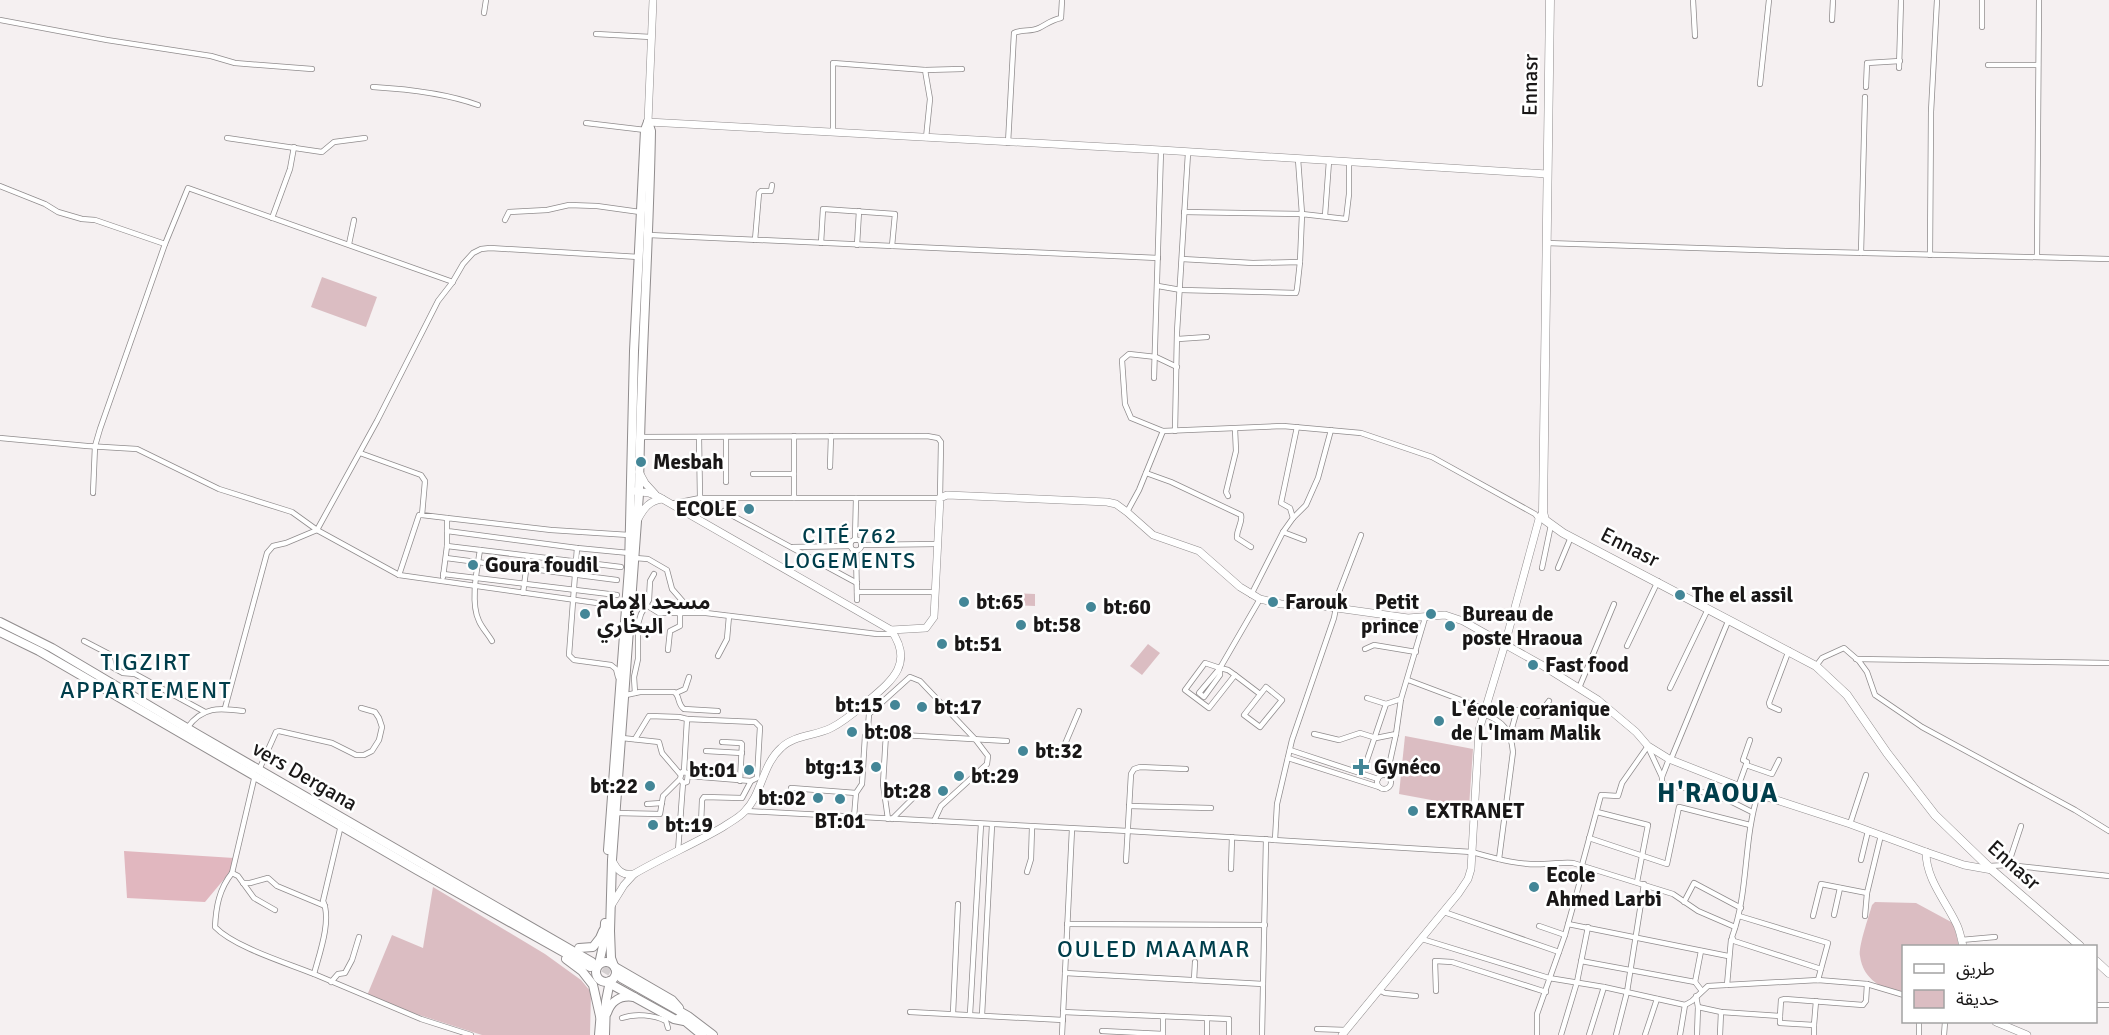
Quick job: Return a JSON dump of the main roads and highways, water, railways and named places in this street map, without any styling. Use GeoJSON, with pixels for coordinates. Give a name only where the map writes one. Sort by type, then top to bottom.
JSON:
{"type":"FeatureCollection","features":[{"type":"Feature","properties":{"kind":"highway"},"geometry":{"type":"LineString","coordinates":[[599,1035],[603,1016],[615,976],[615,967],[611,958],[612,860],[626,694],[632,555],[629,535],[634,503],[639,491],[639,437],[649,235],[651,130],[646,126],[629,491],[634,503],[636,525],[632,555],[619,680],[604,925],[597,967],[600,998],[603,1016],[605,1035]]}},
{"type":"Feature","properties":{"kind":"highway","name":"vers Dergana"},"geometry":{"type":"LineString","coordinates":[[0,622],[45,645],[257,772],[597,967]]}},
{"type":"Feature","properties":{"kind":"highway"},"geometry":{"type":"LineString","coordinates":[[0,632],[39,651],[257,772],[340,825],[518,927],[597,967]]}},
{"type":"Feature","properties":{"kind":"highway"},"geometry":{"type":"LineString","coordinates":[[508,914],[522,917],[579,948],[597,967],[601,981],[613,982],[680,1011],[713,1035]]}},
{"type":"Feature","properties":{"kind":"highway"},"geometry":{"type":"LineString","coordinates":[[579,948],[588,948],[596,944],[604,925]]}},
{"type":"Feature","properties":{"kind":"highway"},"geometry":{"type":"LineString","coordinates":[[518,927],[523,934],[582,971],[589,979],[603,1016]]}},
{"type":"Feature","properties":{"kind":"highway"},"geometry":{"type":"LineString","coordinates":[[611,942],[620,962],[638,980]]}},
{"type":"Feature","properties":{"kind":"highway"},"geometry":{"type":"LineString","coordinates":[[563,957],[597,967],[615,967],[672,1000],[679,1006],[680,1011]]}},
{"type":"Feature","properties":{"kind":"highway"},"geometry":{"type":"LineString","coordinates":[[613,982],[658,1014],[685,1021]]}},
{"type":"Feature","properties":{"kind":"highway"},"geometry":{"type":"LineString","coordinates":[[613,982],[685,1021],[702,1035]]}},
{"type":"Feature","properties":{"kind":"highway"},"geometry":{"type":"LineString","coordinates":[[603,1016],[611,1004],[619,998],[628,996],[637,998]]}},
{"type":"Feature","properties":{"kind":"main road","name":"Ennasr"},"geometry":{"type":"LineString","coordinates":[[1550,0],[1541,516],[1571,537],[1816,666],[1847,695],[1928,807],[1990,868],[2079,945]]}},
{"type":"Feature","properties":{"kind":"main road"},"geometry":{"type":"LineString","coordinates":[[2097,962],[2109,973]]}},
{"type":"Feature","properties":{"kind":"tunnel"},"geometry":{"type":"LineString","coordinates":[[593,962],[621,978]]}},
{"type":"Feature","properties":{"kind":"place","name":"Mesbah"},"geometry":{"type":"Point","coordinates":[641,462]}},
{"type":"Feature","properties":{"kind":"place","name":"ECOLE"},"geometry":{"type":"Point","coordinates":[749,509]}},
{"type":"Feature","properties":{"kind":"place","name":"Goura foudil"},"geometry":{"type":"Point","coordinates":[473,565]}},
{"type":"Feature","properties":{"kind":"place","name":"The el assil"},"geometry":{"type":"Point","coordinates":[1680,595]}},
{"type":"Feature","properties":{"kind":"place","name":"bt:65"},"geometry":{"type":"Point","coordinates":[964,602]}},
{"type":"Feature","properties":{"kind":"place","name":"Farouk"},"geometry":{"type":"Point","coordinates":[1273,602]}},
{"type":"Feature","properties":{"kind":"place","name":"bt:60"},"geometry":{"type":"Point","coordinates":[1091,607]}},
{"type":"Feature","properties":{"kind":"place","name":"مسجد الإمام البخاري"},"geometry":{"type":"Point","coordinates":[585,614]}},
{"type":"Feature","properties":{"kind":"place","name":"Petit prince"},"geometry":{"type":"Point","coordinates":[1431,614]}},
{"type":"Feature","properties":{"kind":"place","name":"bt:58"},"geometry":{"type":"Point","coordinates":[1021,625]}},
{"type":"Feature","properties":{"kind":"place","name":"Bureau de poste Hraoua"},"geometry":{"type":"Point","coordinates":[1450,626]}},
{"type":"Feature","properties":{"kind":"place","name":"bt:51"},"geometry":{"type":"Point","coordinates":[942,644]}},
{"type":"Feature","properties":{"kind":"place","name":"Fast food"},"geometry":{"type":"Point","coordinates":[1533,665]}},
{"type":"Feature","properties":{"kind":"place","name":"bt:15"},"geometry":{"type":"Point","coordinates":[895,705]}},
{"type":"Feature","properties":{"kind":"place","name":"bt:17"},"geometry":{"type":"Point","coordinates":[922,707]}},
{"type":"Feature","properties":{"kind":"place","name":"L'école coranique de L'Imam Malik"},"geometry":{"type":"Point","coordinates":[1439,721]}},
{"type":"Feature","properties":{"kind":"place","name":"bt:08"},"geometry":{"type":"Point","coordinates":[852,732]}},
{"type":"Feature","properties":{"kind":"place","name":"bt:32"},"geometry":{"type":"Point","coordinates":[1023,751]}},
{"type":"Feature","properties":{"kind":"place","name":"btg:13"},"geometry":{"type":"Point","coordinates":[876,767]}},
{"type":"Feature","properties":{"kind":"place","name":"Gynéco"},"geometry":{"type":"Point","coordinates":[1361,767]}},
{"type":"Feature","properties":{"kind":"place","name":"bt:01"},"geometry":{"type":"Point","coordinates":[749,770]}},
{"type":"Feature","properties":{"kind":"place","name":"bt:29"},"geometry":{"type":"Point","coordinates":[959,776]}},
{"type":"Feature","properties":{"kind":"place","name":"bt:22"},"geometry":{"type":"Point","coordinates":[650,786]}},
{"type":"Feature","properties":{"kind":"place","name":"bt:28"},"geometry":{"type":"Point","coordinates":[943,791]}},
{"type":"Feature","properties":{"kind":"place","name":"bt:02"},"geometry":{"type":"Point","coordinates":[818,798]}},
{"type":"Feature","properties":{"kind":"place","name":"BT:01"},"geometry":{"type":"Point","coordinates":[840,799]}},
{"type":"Feature","properties":{"kind":"place","name":"EXTRANET"},"geometry":{"type":"Point","coordinates":[1413,811]}},
{"type":"Feature","properties":{"kind":"place","name":"bt:19"},"geometry":{"type":"Point","coordinates":[653,825]}},
{"type":"Feature","properties":{"kind":"place","name":"Ecole Ahmed Larbi"},"geometry":{"type":"Point","coordinates":[1534,887]}},
{"type":"Feature","properties":{"kind":"district","name":"CITÉ 762 LOGEMENTS"},"geometry":{"type":"Point","coordinates":[850,548]}},
{"type":"Feature","properties":{"kind":"district","name":"TIGZIRT APPARTEMENT"},"geometry":{"type":"Point","coordinates":[146,676]}},
{"type":"Feature","properties":{"kind":"district","name":"H'RAOUA"},"geometry":{"type":"Point","coordinates":[1718,793]}},
{"type":"Feature","properties":{"kind":"district","name":"OULED MAAMAR"},"geometry":{"type":"Point","coordinates":[1154,949]}}]}
